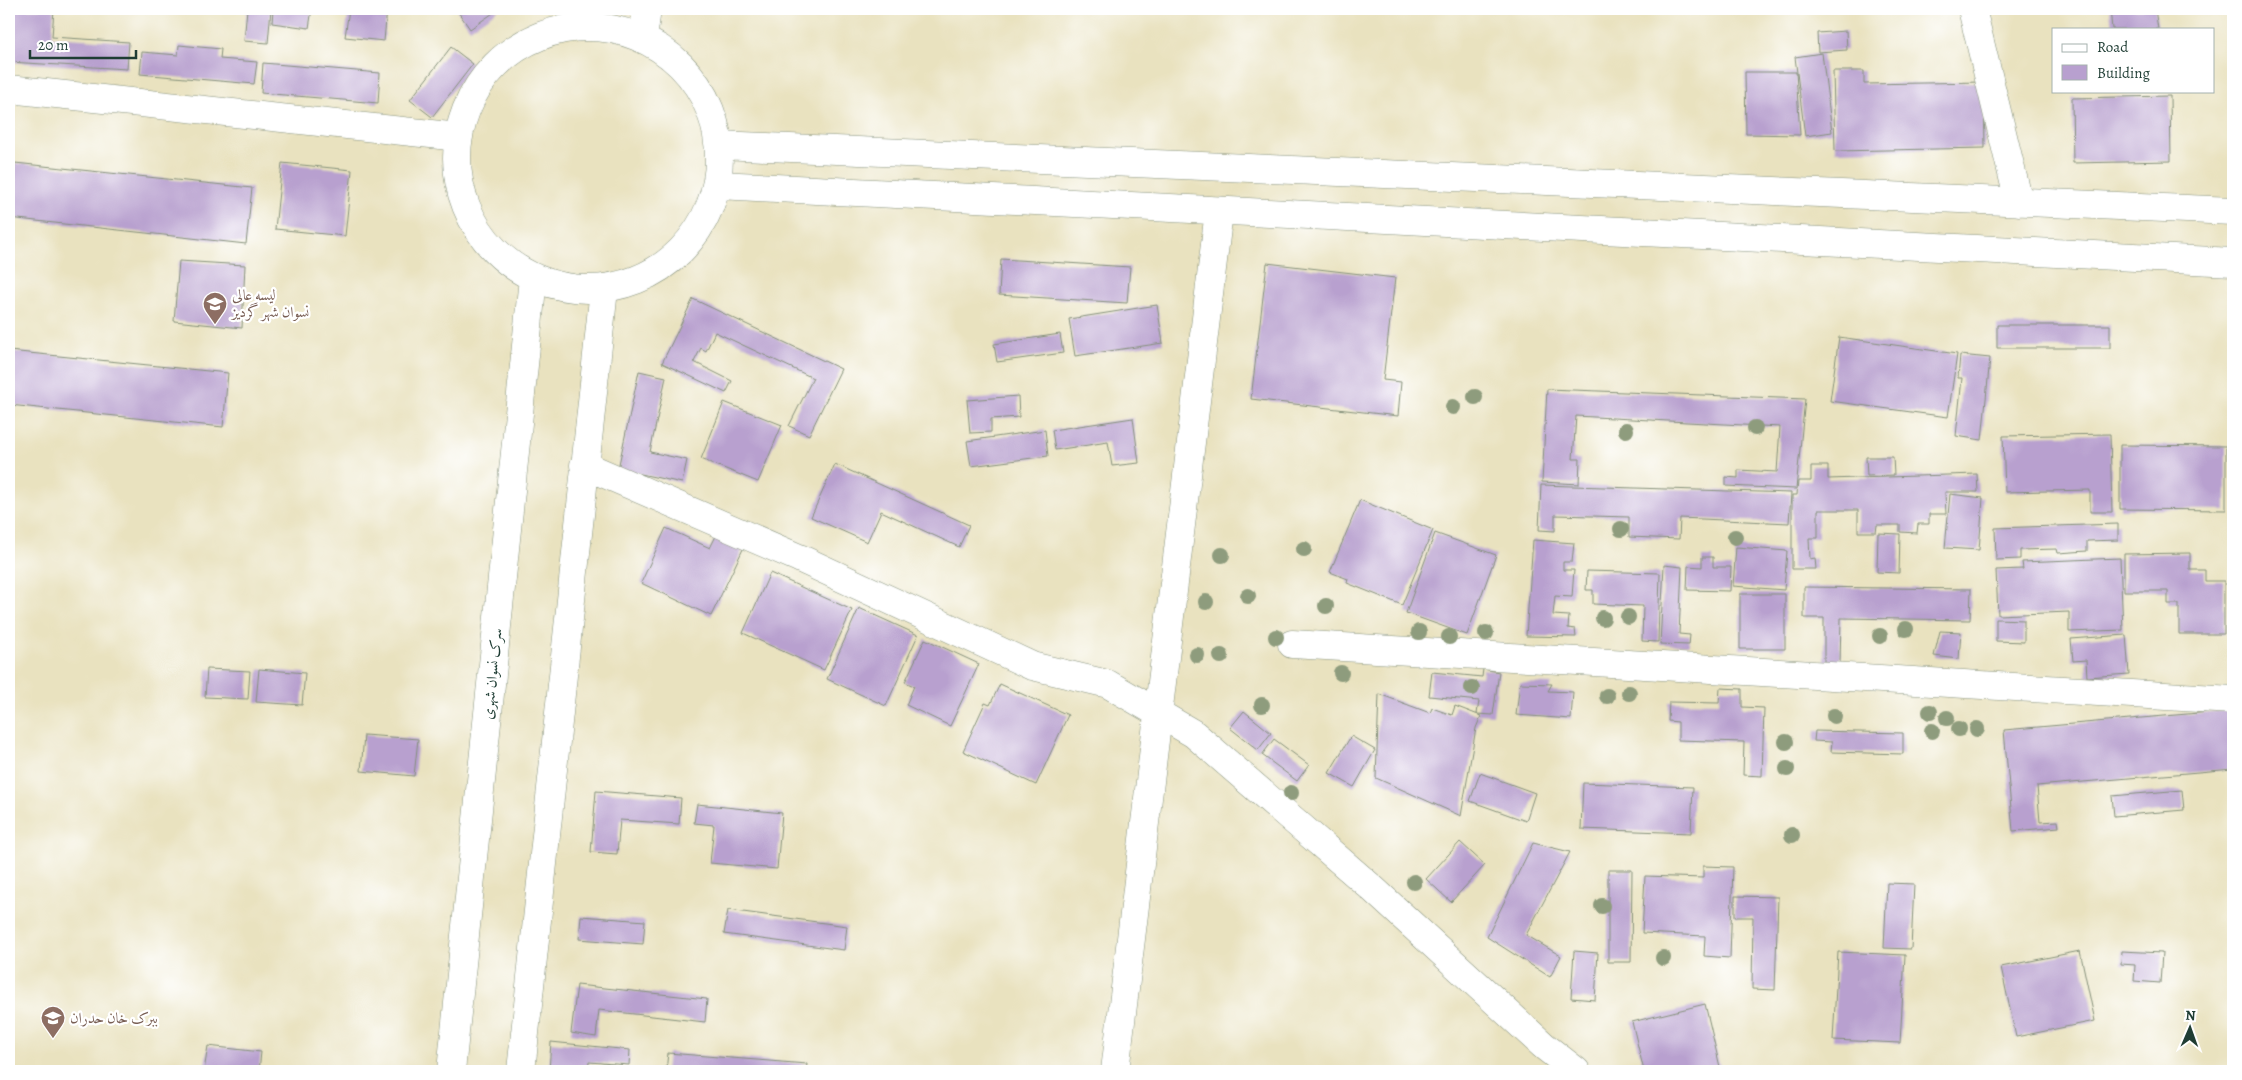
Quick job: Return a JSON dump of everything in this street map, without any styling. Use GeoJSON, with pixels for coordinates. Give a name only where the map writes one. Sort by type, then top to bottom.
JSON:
{"type":"FeatureCollection","features":[{"type":"Feature","properties":{"kind":"street"},"geometry":{"type":"LineString","coordinates":[[643,38],[647,9]]}},
{"type":"Feature","properties":{"kind":"street"},"geometry":{"type":"LineString","coordinates":[[1972,9],[2019,202]]}},
{"type":"Feature","properties":{"kind":"street"},"geometry":{"type":"LineString","coordinates":[[549,21],[580,26],[612,28],[643,38],[672,56],[696,81],[712,111],[720,145],[718,185],[704,223],[678,255],[644,278],[604,289],[568,288],[533,278],[501,257],[477,229],[461,194],[456,157],[460,124],[472,94],[492,68],[549,21]]}},
{"type":"Feature","properties":{"kind":"street"},"geometry":{"type":"LineString","coordinates":[[9,89],[459,137]]}},
{"type":"Feature","properties":{"kind":"street"},"geometry":{"type":"LineString","coordinates":[[720,145],[2233,211]]}},
{"type":"Feature","properties":{"kind":"street"},"geometry":{"type":"LineString","coordinates":[[718,185],[2233,262]]}},
{"type":"Feature","properties":{"kind":"street"},"geometry":{"type":"LineString","coordinates":[[1115,1071],[1219,211]]}},
{"type":"Feature","properties":{"kind":"street","name":"سرک نسوان شهری"},"geometry":{"type":"LineString","coordinates":[[451,1071],[533,278]]}},
{"type":"Feature","properties":{"kind":"street"},"geometry":{"type":"LineString","coordinates":[[521,1071],[604,289]]}},
{"type":"Feature","properties":{"kind":"street"},"geometry":{"type":"LineString","coordinates":[[584,465],[799,558],[1032,666],[1108,684],[1194,734],[1373,889],[1537,1039],[1576,1071]]}},
{"type":"Feature","properties":{"kind":"street"},"geometry":{"type":"LineString","coordinates":[[1292,644],[2233,700]]}},
{"type":"Feature","properties":{"kind":"building"},"geometry":{"type":"Polygon","coordinates":[[[11,9],[54,9],[52,37],[129,42],[127,69],[9,62],[11,9]]]}},
{"type":"Feature","properties":{"kind":"building"},"geometry":{"type":"Polygon","coordinates":[[[157,9],[178,9],[178,12],[156,11],[157,9]]]}},
{"type":"Feature","properties":{"kind":"building"},"geometry":{"type":"Polygon","coordinates":[[[247,9],[271,9],[268,43],[244,41],[247,9]]]}},
{"type":"Feature","properties":{"kind":"building"},"geometry":{"type":"Polygon","coordinates":[[[273,9],[312,9],[309,28],[272,23],[273,9]]]}},
{"type":"Feature","properties":{"kind":"building"},"geometry":{"type":"Polygon","coordinates":[[[349,9],[387,9],[384,41],[345,37],[349,9]]]}},
{"type":"Feature","properties":{"kind":"building"},"geometry":{"type":"Polygon","coordinates":[[[456,9],[499,9],[470,29],[456,9]]]}},
{"type":"Feature","properties":{"kind":"building"},"geometry":{"type":"Polygon","coordinates":[[[2110,9],[2155,9],[2158,28],[2112,28],[2110,9]]]}},
{"type":"Feature","properties":{"kind":"building"},"geometry":{"type":"Polygon","coordinates":[[[1846,31],[1847,50],[1818,52],[1817,33],[1846,31]]]}},
{"type":"Feature","properties":{"kind":"building"},"geometry":{"type":"Polygon","coordinates":[[[179,45],[221,49],[220,59],[257,62],[254,84],[140,74],[142,52],[178,55],[179,45]]]}},
{"type":"Feature","properties":{"kind":"building"},"geometry":{"type":"Polygon","coordinates":[[[451,47],[473,64],[432,117],[410,100],[451,47]]]}},
{"type":"Feature","properties":{"kind":"building"},"geometry":{"type":"Polygon","coordinates":[[[1822,53],[1832,132],[1805,136],[1795,57],[1822,53]]]}},
{"type":"Feature","properties":{"kind":"building"},"geometry":{"type":"Polygon","coordinates":[[[263,63],[380,73],[378,103],[261,93],[263,63]]]}},
{"type":"Feature","properties":{"kind":"building"},"geometry":{"type":"Polygon","coordinates":[[[1833,71],[1864,71],[1864,84],[1984,82],[1985,148],[1835,151],[1833,71]]]}},
{"type":"Feature","properties":{"kind":"building"},"geometry":{"type":"Polygon","coordinates":[[[1745,72],[1796,72],[1800,135],[1746,134],[1745,72]]]}},
{"type":"Feature","properties":{"kind":"building"},"geometry":{"type":"Polygon","coordinates":[[[2170,96],[2171,161],[2073,163],[2072,98],[2170,96]]]}},
{"type":"Feature","properties":{"kind":"building"},"geometry":{"type":"Polygon","coordinates":[[[15,163],[252,188],[246,244],[9,218],[15,163]]]}},
{"type":"Feature","properties":{"kind":"building"},"geometry":{"type":"Polygon","coordinates":[[[282,163],[352,170],[345,236],[275,229],[282,163]]]}},
{"type":"Feature","properties":{"kind":"building"},"geometry":{"type":"Polygon","coordinates":[[[1001,259],[1130,267],[1127,303],[999,295],[1001,259]]]}},
{"type":"Feature","properties":{"kind":"building"},"geometry":{"type":"Polygon","coordinates":[[[179,261],[245,265],[242,328],[174,321],[179,261]]]}},
{"type":"Feature","properties":{"kind":"building"},"geometry":{"type":"Polygon","coordinates":[[[1267,263],[1395,278],[1383,380],[1401,382],[1398,416],[1251,399],[1267,263]]]}},
{"type":"Feature","properties":{"kind":"building"},"geometry":{"type":"Polygon","coordinates":[[[693,299],[841,369],[809,435],[789,426],[813,378],[715,332],[706,351],[701,348],[694,362],[732,381],[726,393],[662,363],[693,299]]]}},
{"type":"Feature","properties":{"kind":"building"},"geometry":{"type":"Polygon","coordinates":[[[1157,305],[1163,343],[1075,356],[1069,319],[1157,305]]]}},
{"type":"Feature","properties":{"kind":"building"},"geometry":{"type":"Polygon","coordinates":[[[1997,325],[2110,325],[2110,348],[1997,348],[1997,325]]]}},
{"type":"Feature","properties":{"kind":"building"},"geometry":{"type":"Polygon","coordinates":[[[1060,334],[1063,353],[997,362],[994,344],[1060,334]]]}},
{"type":"Feature","properties":{"kind":"building"},"geometry":{"type":"Polygon","coordinates":[[[1839,337],[1957,354],[1948,417],[1830,401],[1839,337]]]}},
{"type":"Feature","properties":{"kind":"building"},"geometry":{"type":"Polygon","coordinates":[[[9,351],[228,373],[223,427],[9,405],[9,351]]]}},
{"type":"Feature","properties":{"kind":"building"},"geometry":{"type":"Polygon","coordinates":[[[1960,355],[1990,358],[1982,440],[1956,436],[1962,378],[1958,378],[1960,355]]]}},
{"type":"Feature","properties":{"kind":"building"},"geometry":{"type":"Polygon","coordinates":[[[639,371],[666,377],[650,452],[687,460],[682,483],[618,469],[639,371]]]}},
{"type":"Feature","properties":{"kind":"building"},"geometry":{"type":"Polygon","coordinates":[[[1547,389],[1805,399],[1796,489],[1726,486],[1726,477],[1738,478],[1738,470],[1777,472],[1780,427],[1576,416],[1573,459],[1580,459],[1579,484],[1542,482],[1547,389]]]}},
{"type":"Feature","properties":{"kind":"building"},"geometry":{"type":"Polygon","coordinates":[[[1018,396],[1019,417],[991,419],[991,432],[970,433],[967,400],[1018,396]]]}},
{"type":"Feature","properties":{"kind":"building"},"geometry":{"type":"Polygon","coordinates":[[[724,402],[782,425],[758,482],[701,459],[724,402]]]}},
{"type":"Feature","properties":{"kind":"building"},"geometry":{"type":"Polygon","coordinates":[[[1133,418],[1139,463],[1112,466],[1108,442],[1055,450],[1052,430],[1133,418]]]}},
{"type":"Feature","properties":{"kind":"building"},"geometry":{"type":"Polygon","coordinates":[[[1045,430],[1048,456],[971,466],[967,441],[1045,430]]]}},
{"type":"Feature","properties":{"kind":"building"},"geometry":{"type":"Polygon","coordinates":[[[2110,434],[2112,512],[2090,512],[2090,490],[2005,492],[2003,436],[2110,434]]]}},
{"type":"Feature","properties":{"kind":"building"},"geometry":{"type":"Polygon","coordinates":[[[2120,445],[2226,446],[2226,510],[2120,509],[2120,445]]]}},
{"type":"Feature","properties":{"kind":"building"},"geometry":{"type":"Polygon","coordinates":[[[1866,457],[1893,457],[1894,475],[1867,476],[1866,457]]]}},
{"type":"Feature","properties":{"kind":"building"},"geometry":{"type":"Polygon","coordinates":[[[835,464],[969,525],[959,547],[881,511],[867,542],[811,517],[835,464]]]}},
{"type":"Feature","properties":{"kind":"building"},"geometry":{"type":"Polygon","coordinates":[[[1811,466],[1828,466],[1828,479],[1977,474],[1978,492],[1945,492],[1946,514],[1929,514],[1929,524],[1918,524],[1917,533],[1900,532],[1900,525],[1877,525],[1876,532],[1858,532],[1858,510],[1818,510],[1818,538],[1809,538],[1810,559],[1815,558],[1816,569],[1792,569],[1792,495],[1797,495],[1798,481],[1811,481],[1811,466]]]}},
{"type":"Feature","properties":{"kind":"building"},"geometry":{"type":"Polygon","coordinates":[[[1541,485],[1791,493],[1789,523],[1680,518],[1679,539],[1629,537],[1629,517],[1555,515],[1555,531],[1539,530],[1541,485]]]}},
{"type":"Feature","properties":{"kind":"building"},"geometry":{"type":"Polygon","coordinates":[[[1950,494],[1983,498],[1979,550],[1945,548],[1950,494]]]}},
{"type":"Feature","properties":{"kind":"building"},"geometry":{"type":"Polygon","coordinates":[[[1360,500],[1433,530],[1402,605],[1347,583],[1348,579],[1330,572],[1360,500]]]}},
{"type":"Feature","properties":{"kind":"building"},"geometry":{"type":"Polygon","coordinates":[[[2118,524],[2118,540],[2087,541],[2087,551],[2058,553],[2057,549],[2020,550],[2020,559],[1996,560],[1995,528],[2118,524]]]}},
{"type":"Feature","properties":{"kind":"building"},"geometry":{"type":"Polygon","coordinates":[[[666,528],[710,548],[717,534],[744,547],[711,616],[641,583],[666,528]]]}},
{"type":"Feature","properties":{"kind":"building"},"geometry":{"type":"Polygon","coordinates":[[[1435,533],[1496,555],[1467,635],[1406,613],[1435,533]]]}},
{"type":"Feature","properties":{"kind":"building"},"geometry":{"type":"Polygon","coordinates":[[[1878,533],[1900,534],[1899,573],[1877,572],[1878,533]]]}},
{"type":"Feature","properties":{"kind":"building"},"geometry":{"type":"Polygon","coordinates":[[[1533,540],[1574,543],[1572,562],[1563,562],[1563,570],[1574,570],[1572,597],[1555,596],[1553,615],[1569,616],[1568,628],[1575,629],[1576,637],[1526,636],[1533,540]]]}},
{"type":"Feature","properties":{"kind":"building"},"geometry":{"type":"Polygon","coordinates":[[[1736,547],[1787,551],[1784,590],[1733,586],[1736,547]]]}},
{"type":"Feature","properties":{"kind":"building"},"geometry":{"type":"Polygon","coordinates":[[[2190,553],[2190,570],[2205,570],[2205,581],[2224,581],[2224,634],[2179,634],[2179,604],[2168,604],[2168,591],[2124,591],[2124,554],[2190,553]]]}},
{"type":"Feature","properties":{"kind":"building"},"geometry":{"type":"Polygon","coordinates":[[[1702,557],[1713,557],[1713,567],[1731,567],[1730,591],[1687,590],[1688,566],[1702,567],[1702,557]]]}},
{"type":"Feature","properties":{"kind":"building"},"geometry":{"type":"Polygon","coordinates":[[[2120,558],[2123,630],[2069,632],[2069,612],[1998,615],[1996,570],[2023,569],[2022,562],[2120,558]]]}},
{"type":"Feature","properties":{"kind":"building"},"geometry":{"type":"Polygon","coordinates":[[[1664,565],[1682,567],[1679,634],[1690,635],[1689,645],[1660,644],[1664,565]]]}},
{"type":"Feature","properties":{"kind":"building"},"geometry":{"type":"Polygon","coordinates":[[[1587,571],[1660,573],[1658,642],[1642,641],[1643,606],[1593,604],[1593,590],[1586,590],[1587,571]]]}},
{"type":"Feature","properties":{"kind":"building"},"geometry":{"type":"Polygon","coordinates":[[[770,573],[852,610],[824,670],[743,633],[770,573]]]}},
{"type":"Feature","properties":{"kind":"building"},"geometry":{"type":"Polygon","coordinates":[[[1804,587],[1971,589],[1970,620],[1841,618],[1840,664],[1824,664],[1824,618],[1804,618],[1804,587]]]}},
{"type":"Feature","properties":{"kind":"building"},"geometry":{"type":"Polygon","coordinates":[[[2231,592],[2233,592],[2233,612],[2232,612],[2231,592]]]}},
{"type":"Feature","properties":{"kind":"building"},"geometry":{"type":"Polygon","coordinates":[[[1740,594],[1785,594],[1785,649],[1740,649],[1740,594]]]}},
{"type":"Feature","properties":{"kind":"building"},"geometry":{"type":"Polygon","coordinates":[[[859,608],[918,635],[886,706],[827,679],[859,608]]]}},
{"type":"Feature","properties":{"kind":"building"},"geometry":{"type":"Polygon","coordinates":[[[1996,619],[2024,620],[2024,642],[1996,641],[1996,619]]]}},
{"type":"Feature","properties":{"kind":"building"},"geometry":{"type":"Polygon","coordinates":[[[1940,631],[1961,632],[1959,659],[1934,656],[1940,631]]]}},
{"type":"Feature","properties":{"kind":"building"},"geometry":{"type":"Polygon","coordinates":[[[2126,635],[2129,674],[2087,677],[2086,660],[2073,661],[2071,639],[2126,635]]]}},
{"type":"Feature","properties":{"kind":"building"},"geometry":{"type":"Polygon","coordinates":[[[925,639],[979,664],[950,726],[906,705],[914,686],[905,682],[925,639]]]}},
{"type":"Feature","properties":{"kind":"building"},"geometry":{"type":"Polygon","coordinates":[[[207,669],[250,671],[248,699],[205,697],[207,669]]]}},
{"type":"Feature","properties":{"kind":"building"},"geometry":{"type":"Polygon","coordinates":[[[259,669],[305,673],[302,705],[256,702],[259,669]]]}},
{"type":"Feature","properties":{"kind":"building"},"geometry":{"type":"Polygon","coordinates":[[[1483,669],[1499,672],[1493,715],[1477,714],[1479,701],[1429,696],[1432,672],[1482,677],[1483,669]]]}},
{"type":"Feature","properties":{"kind":"building"},"geometry":{"type":"Polygon","coordinates":[[[1520,683],[1552,684],[1548,691],[1573,692],[1571,719],[1516,715],[1520,683]]]}},
{"type":"Feature","properties":{"kind":"building"},"geometry":{"type":"Polygon","coordinates":[[[1000,684],[1068,715],[1036,785],[963,751],[985,703],[990,705],[1000,684]]]}},
{"type":"Feature","properties":{"kind":"building"},"geometry":{"type":"Polygon","coordinates":[[[1720,688],[1742,689],[1742,707],[1764,708],[1762,776],[1743,775],[1744,742],[1678,740],[1678,722],[1668,721],[1669,702],[1719,703],[1720,688]]]}},
{"type":"Feature","properties":{"kind":"building"},"geometry":{"type":"Polygon","coordinates":[[[1379,694],[1430,713],[1432,708],[1452,715],[1455,706],[1481,716],[1476,728],[1461,816],[1376,778],[1379,694]]]}},
{"type":"Feature","properties":{"kind":"building"},"geometry":{"type":"Polygon","coordinates":[[[2233,710],[2233,769],[2037,786],[2040,822],[2058,821],[2059,827],[2013,831],[2004,730],[2233,710]]]}},
{"type":"Feature","properties":{"kind":"building"},"geometry":{"type":"Polygon","coordinates":[[[1244,711],[1271,733],[1258,750],[1230,728],[1244,711]]]}},
{"type":"Feature","properties":{"kind":"building"},"geometry":{"type":"Polygon","coordinates":[[[1815,731],[1903,733],[1903,754],[1831,752],[1832,742],[1814,741],[1815,731]]]}},
{"type":"Feature","properties":{"kind":"building"},"geometry":{"type":"Polygon","coordinates":[[[364,735],[418,739],[414,776],[361,771],[364,735]]]}},
{"type":"Feature","properties":{"kind":"building"},"geometry":{"type":"Polygon","coordinates":[[[1351,736],[1375,750],[1354,787],[1329,773],[1351,736]]]}},
{"type":"Feature","properties":{"kind":"building"},"geometry":{"type":"Polygon","coordinates":[[[1274,739],[1309,765],[1297,781],[1262,755],[1274,739]]]}},
{"type":"Feature","properties":{"kind":"building"},"geometry":{"type":"Polygon","coordinates":[[[1480,773],[1535,793],[1526,821],[1470,801],[1480,773]]]}},
{"type":"Feature","properties":{"kind":"building"},"geometry":{"type":"Polygon","coordinates":[[[1583,783],[1693,787],[1691,833],[1581,829],[1583,783]]]}},
{"type":"Feature","properties":{"kind":"building"},"geometry":{"type":"Polygon","coordinates":[[[2182,790],[2184,810],[2114,816],[2112,796],[2182,790]]]}},
{"type":"Feature","properties":{"kind":"building"},"geometry":{"type":"Polygon","coordinates":[[[596,791],[681,798],[679,824],[620,820],[617,854],[591,852],[596,791]]]}},
{"type":"Feature","properties":{"kind":"building"},"geometry":{"type":"Polygon","coordinates":[[[697,804],[782,813],[777,869],[710,863],[714,825],[694,823],[697,804]]]}},
{"type":"Feature","properties":{"kind":"building"},"geometry":{"type":"Polygon","coordinates":[[[1460,842],[1485,865],[1451,902],[1426,879],[1460,842]]]}},
{"type":"Feature","properties":{"kind":"building"},"geometry":{"type":"Polygon","coordinates":[[[1533,843],[1570,852],[1526,935],[1561,956],[1550,977],[1487,937],[1533,843]]]}},
{"type":"Feature","properties":{"kind":"building"},"geometry":{"type":"Polygon","coordinates":[[[1703,866],[1733,867],[1730,958],[1704,956],[1705,936],[1642,933],[1645,876],[1703,878],[1703,866]]]}},
{"type":"Feature","properties":{"kind":"building"},"geometry":{"type":"Polygon","coordinates":[[[1608,870],[1632,870],[1631,962],[1608,962],[1608,870]]]}},
{"type":"Feature","properties":{"kind":"building"},"geometry":{"type":"Polygon","coordinates":[[[1887,883],[1914,884],[1911,949],[1884,948],[1887,883]]]}},
{"type":"Feature","properties":{"kind":"building"},"geometry":{"type":"Polygon","coordinates":[[[1735,896],[1778,897],[1775,990],[1752,989],[1753,917],[1735,917],[1735,896]]]}},
{"type":"Feature","properties":{"kind":"building"},"geometry":{"type":"Polygon","coordinates":[[[728,910],[847,926],[844,950],[724,934],[728,910]]]}},
{"type":"Feature","properties":{"kind":"building"},"geometry":{"type":"Polygon","coordinates":[[[581,916],[645,921],[643,944],[579,939],[581,916]]]}},
{"type":"Feature","properties":{"kind":"building"},"geometry":{"type":"Polygon","coordinates":[[[1574,951],[1598,953],[1595,1000],[1571,998],[1574,951]]]}},
{"type":"Feature","properties":{"kind":"building"},"geometry":{"type":"Polygon","coordinates":[[[2080,951],[2095,1021],[2016,1037],[2001,967],[2080,951]]]}},
{"type":"Feature","properties":{"kind":"building"},"geometry":{"type":"Polygon","coordinates":[[[2122,951],[2162,953],[2160,983],[2134,981],[2135,965],[2121,964],[2122,951]]]}},
{"type":"Feature","properties":{"kind":"building"},"geometry":{"type":"Polygon","coordinates":[[[1838,952],[1905,955],[1900,1043],[1833,1040],[1838,952]]]}},
{"type":"Feature","properties":{"kind":"building"},"geometry":{"type":"Polygon","coordinates":[[[577,985],[707,999],[705,1022],[599,1010],[596,1037],[571,1033],[577,985]]]}},
{"type":"Feature","properties":{"kind":"building"},"geometry":{"type":"Polygon","coordinates":[[[1705,1004],[1721,1071],[1644,1071],[1632,1022],[1705,1004]]]}},
{"type":"Feature","properties":{"kind":"building"},"geometry":{"type":"Polygon","coordinates":[[[551,1042],[630,1050],[629,1065],[589,1062],[588,1071],[549,1071],[551,1042]]]}},
{"type":"Feature","properties":{"kind":"building"},"geometry":{"type":"Polygon","coordinates":[[[208,1046],[261,1052],[259,1071],[204,1071],[208,1046]]]}},
{"type":"Feature","properties":{"kind":"building"},"geometry":{"type":"Polygon","coordinates":[[[668,1053],[807,1064],[806,1071],[666,1071],[668,1053]]]}},
{"type":"Feature","properties":{"kind":"building"},"geometry":{"type":"Polygon","coordinates":[[[590,1067],[626,1069],[626,1071],[590,1071],[590,1067]]]}},
{"type":"Feature","properties":{"kind":"place","name":"لیسه عالی نسوان شهر گردیز"},"geometry":{"type":"Point","coordinates":[215,325]}},
{"type":"Feature","properties":{"kind":"place","name":"ببرک خان حدران"},"geometry":{"type":"Point","coordinates":[53,1039]}}]}
